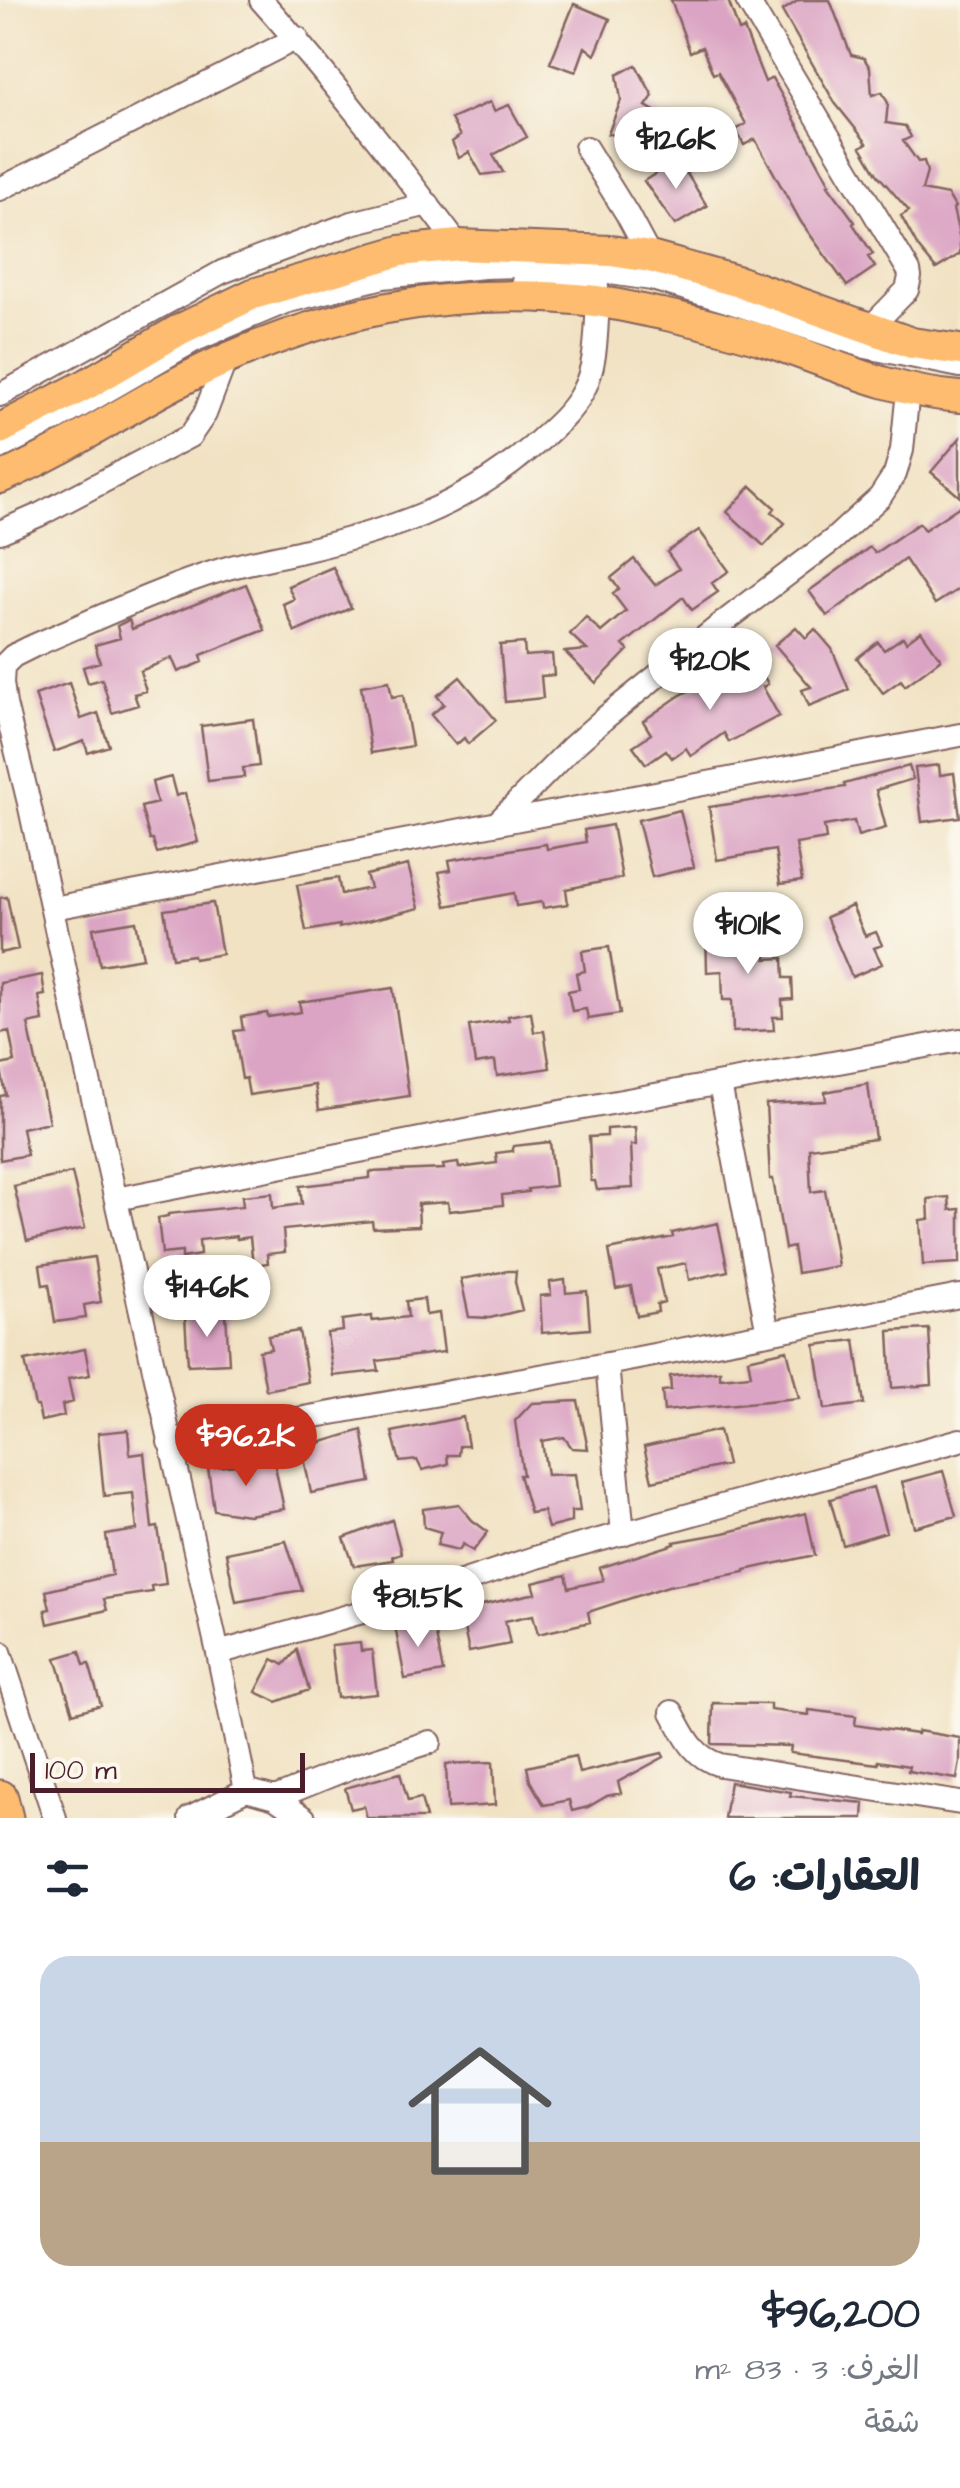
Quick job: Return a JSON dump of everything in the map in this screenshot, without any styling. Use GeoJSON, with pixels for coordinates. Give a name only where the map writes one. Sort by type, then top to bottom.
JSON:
{"type":"FeatureCollection","features":[{"type":"Feature","properties":{"kind":"highway"},"geometry":{"type":"LineString","coordinates":[[0,1798],[6,1818]]}},
{"type":"Feature","properties":{"kind":"main road"},"geometry":{"type":"LineString","coordinates":[[0,429],[179,330],[253,294],[400,251],[458,245],[650,256],[740,282],[912,343],[960,350]]}},
{"type":"Feature","properties":{"kind":"main road"},"geometry":{"type":"LineString","coordinates":[[0,478],[186,378],[259,345],[324,322],[387,306],[464,296],[598,302],[727,330],[908,390],[960,397]]}},
{"type":"Feature","properties":{"kind":"street"},"geometry":{"type":"LineString","coordinates":[[261,0],[297,38],[458,245]]}},
{"type":"Feature","properties":{"kind":"street"},"geometry":{"type":"LineString","coordinates":[[748,0],[909,270],[907,290],[870,328]]}},
{"type":"Feature","properties":{"kind":"street"},"geometry":{"type":"LineString","coordinates":[[0,189],[297,38]]}},
{"type":"Feature","properties":{"kind":"street"},"geometry":{"type":"LineString","coordinates":[[586,148],[650,256]]}},
{"type":"Feature","properties":{"kind":"street"},"geometry":{"type":"LineString","coordinates":[[0,396],[222,272],[352,223],[428,204]]}},
{"type":"Feature","properties":{"kind":"street"},"geometry":{"type":"LineString","coordinates":[[0,448],[195,340],[286,302],[383,277],[484,267],[555,265],[652,280],[727,300],[866,348],[960,366]]}},
{"type":"Feature","properties":{"kind":"street"},"geometry":{"type":"LineString","coordinates":[[0,464],[273,322],[371,295],[476,282],[575,283],[700,306],[878,366],[960,379]]}},
{"type":"Feature","properties":{"kind":"street"},"geometry":{"type":"LineString","coordinates":[[246,1790],[3,694],[3,666],[13,656],[207,574],[413,520],[470,493],[506,470],[568,412],[583,392],[590,372],[598,302]]}},
{"type":"Feature","properties":{"kind":"street"},"geometry":{"type":"LineString","coordinates":[[0,532],[190,436],[205,414],[225,360]]}},
{"type":"Feature","properties":{"kind":"street"},"geometry":{"type":"LineString","coordinates":[[497,823],[606,716],[832,540],[880,497],[895,474],[902,450],[908,390]]}},
{"type":"Feature","properties":{"kind":"street"},"geometry":{"type":"LineString","coordinates":[[52,908],[960,735]]}},
{"type":"Feature","properties":{"kind":"street"},"geometry":{"type":"LineString","coordinates":[[116,1199],[492,1125],[960,1040]]}},
{"type":"Feature","properties":{"kind":"street"},"geometry":{"type":"LineString","coordinates":[[720,1084],[768,1332]]}},
{"type":"Feature","properties":{"kind":"street"},"geometry":{"type":"LineString","coordinates":[[169,1442],[960,1296]]}},
{"type":"Feature","properties":{"kind":"street"},"geometry":{"type":"LineString","coordinates":[[607,1364],[624,1534]]}},
{"type":"Feature","properties":{"kind":"street"},"geometry":{"type":"LineString","coordinates":[[218,1654],[534,1558],[960,1440]]}},
{"type":"Feature","properties":{"kind":"street"},"geometry":{"type":"LineString","coordinates":[[0,1652],[54,1818]]}},
{"type":"Feature","properties":{"kind":"street"},"geometry":{"type":"LineString","coordinates":[[672,1712],[694,1751],[707,1761],[960,1804]]}},
{"type":"Feature","properties":{"kind":"street"},"geometry":{"type":"LineString","coordinates":[[275,1798],[349,1768],[430,1742]]}},
{"type":"Feature","properties":{"kind":"street"},"geometry":{"type":"LineString","coordinates":[[190,1818],[246,1790],[275,1798],[304,1818]]}},
{"type":"Feature","properties":{"kind":"building"},"geometry":{"type":"Polygon","coordinates":[[[671,0],[728,0],[765,82],[772,78],[828,185],[873,254],[868,257],[875,267],[847,286],[801,222],[755,139],[744,145],[736,130],[746,124],[718,72],[713,74],[702,47],[690,52],[671,0]]]}},
{"type":"Feature","properties":{"kind":"building"},"geometry":{"type":"Polygon","coordinates":[[[799,0],[830,0],[851,55],[864,58],[870,68],[872,95],[882,92],[888,103],[886,123],[905,126],[911,137],[903,141],[918,162],[924,161],[927,172],[922,190],[948,195],[955,207],[960,254],[936,269],[901,216],[909,211],[877,174],[861,147],[867,143],[835,103],[782,11],[799,0]]]}},
{"type":"Feature","properties":{"kind":"building"},"geometry":{"type":"Polygon","coordinates":[[[574,4],[610,19],[595,55],[585,47],[576,72],[550,63],[574,4]]]}},
{"type":"Feature","properties":{"kind":"building"},"geometry":{"type":"Polygon","coordinates":[[[636,65],[653,96],[646,106],[661,115],[651,139],[608,134],[621,100],[617,75],[636,65]]]}},
{"type":"Feature","properties":{"kind":"building"},"geometry":{"type":"Polygon","coordinates":[[[490,102],[494,111],[509,105],[527,137],[493,155],[503,172],[482,175],[469,152],[459,158],[452,142],[460,136],[451,119],[490,102]]]}},
{"type":"Feature","properties":{"kind":"building"},"geometry":{"type":"Polygon","coordinates":[[[678,159],[707,206],[675,225],[644,181],[678,159]]]}},
{"type":"Feature","properties":{"kind":"building"},"geometry":{"type":"Polygon","coordinates":[[[960,438],[960,497],[931,472],[960,438]]]}},
{"type":"Feature","properties":{"kind":"building"},"geometry":{"type":"Polygon","coordinates":[[[751,486],[785,523],[764,546],[727,512],[751,486]]]}},
{"type":"Feature","properties":{"kind":"building"},"geometry":{"type":"Polygon","coordinates":[[[960,506],[960,588],[935,604],[905,559],[827,616],[809,591],[870,547],[875,553],[919,523],[924,530],[960,506]]]}},
{"type":"Feature","properties":{"kind":"building"},"geometry":{"type":"Polygon","coordinates":[[[699,530],[729,571],[712,583],[718,592],[692,610],[683,597],[623,645],[628,650],[596,683],[565,652],[587,650],[570,634],[586,617],[601,632],[626,611],[613,594],[619,589],[611,578],[634,559],[655,585],[679,569],[667,552],[699,530]]]}},
{"type":"Feature","properties":{"kind":"building"},"geometry":{"type":"Polygon","coordinates":[[[333,567],[351,608],[295,632],[283,604],[294,599],[288,586],[333,567]]]}},
{"type":"Feature","properties":{"kind":"building"},"geometry":{"type":"Polygon","coordinates":[[[246,584],[265,630],[201,655],[203,662],[178,672],[172,658],[140,671],[146,691],[134,694],[138,705],[112,713],[102,679],[88,683],[83,667],[100,662],[95,645],[120,638],[117,626],[129,620],[132,629],[246,584]]]}},
{"type":"Feature","properties":{"kind":"building"},"geometry":{"type":"Polygon","coordinates":[[[796,627],[806,638],[815,629],[832,649],[849,690],[809,706],[802,690],[811,687],[775,645],[796,627]]]}},
{"type":"Feature","properties":{"kind":"building"},"geometry":{"type":"Polygon","coordinates":[[[921,631],[941,659],[905,686],[901,680],[883,693],[857,658],[878,642],[884,650],[921,631]]]}},
{"type":"Feature","properties":{"kind":"building"},"geometry":{"type":"Polygon","coordinates":[[[524,643],[525,656],[552,654],[554,675],[541,676],[543,698],[505,702],[500,645],[524,643]]]}},
{"type":"Feature","properties":{"kind":"building"},"geometry":{"type":"Polygon","coordinates":[[[753,656],[768,684],[763,687],[779,716],[729,742],[724,733],[691,756],[686,748],[672,758],[666,750],[646,764],[633,746],[651,734],[643,721],[679,696],[753,656]]]}},
{"type":"Feature","properties":{"kind":"building"},"geometry":{"type":"Polygon","coordinates":[[[460,677],[496,720],[468,744],[464,738],[456,745],[431,715],[444,704],[437,696],[460,677]]]}},
{"type":"Feature","properties":{"kind":"building"},"geometry":{"type":"Polygon","coordinates":[[[389,681],[392,697],[403,695],[412,746],[371,753],[361,686],[389,681]]]}},
{"type":"Feature","properties":{"kind":"building"},"geometry":{"type":"Polygon","coordinates":[[[69,683],[81,719],[98,713],[109,746],[88,753],[84,741],[54,752],[35,695],[69,683]]]}},
{"type":"Feature","properties":{"kind":"building"},"geometry":{"type":"Polygon","coordinates":[[[253,719],[259,766],[243,768],[244,777],[208,781],[201,726],[253,719]]]}},
{"type":"Feature","properties":{"kind":"building"},"geometry":{"type":"Polygon","coordinates":[[[939,765],[940,775],[954,773],[960,817],[922,822],[915,768],[939,765]]]}},
{"type":"Feature","properties":{"kind":"building"},"geometry":{"type":"Polygon","coordinates":[[[909,766],[913,779],[876,790],[886,828],[858,836],[854,821],[824,826],[826,839],[796,844],[802,881],[780,884],[775,850],[717,860],[709,807],[845,787],[844,784],[909,766]]]}},
{"type":"Feature","properties":{"kind":"building"},"geometry":{"type":"Polygon","coordinates":[[[171,777],[176,796],[185,793],[198,842],[157,853],[141,807],[157,803],[152,782],[171,777]]]}},
{"type":"Feature","properties":{"kind":"building"},"geometry":{"type":"Polygon","coordinates":[[[680,810],[694,867],[652,877],[638,820],[680,810]]]}},
{"type":"Feature","properties":{"kind":"building"},"geometry":{"type":"Polygon","coordinates":[[[612,825],[622,878],[566,889],[568,904],[543,908],[542,902],[516,906],[514,893],[446,906],[439,872],[451,870],[449,860],[546,844],[547,849],[586,842],[584,830],[612,825]]]}},
{"type":"Feature","properties":{"kind":"building"},"geometry":{"type":"Polygon","coordinates":[[[408,865],[419,908],[339,928],[306,931],[297,885],[338,878],[341,894],[370,888],[366,875],[408,865]]]}},
{"type":"Feature","properties":{"kind":"building"},"geometry":{"type":"Polygon","coordinates":[[[7,897],[18,949],[0,953],[0,898],[7,897]]]}},
{"type":"Feature","properties":{"kind":"building"},"geometry":{"type":"Polygon","coordinates":[[[213,903],[222,954],[172,958],[164,910],[213,903]]]}},
{"type":"Feature","properties":{"kind":"building"},"geometry":{"type":"Polygon","coordinates":[[[852,906],[865,936],[876,932],[882,945],[874,948],[882,964],[852,977],[826,917],[852,906]]]}},
{"type":"Feature","properties":{"kind":"building"},"geometry":{"type":"Polygon","coordinates":[[[136,921],[143,958],[100,965],[93,928],[136,921]]]}},
{"type":"Feature","properties":{"kind":"building"},"geometry":{"type":"Polygon","coordinates":[[[735,924],[736,933],[766,932],[766,959],[783,958],[784,978],[792,978],[793,999],[782,1000],[783,1017],[773,1017],[774,1030],[733,1032],[732,1000],[723,1000],[722,971],[707,972],[706,925],[735,924]]]}},
{"type":"Feature","properties":{"kind":"building"},"geometry":{"type":"Polygon","coordinates":[[[609,947],[620,1014],[588,1019],[586,1009],[572,1011],[568,991],[579,989],[576,973],[585,971],[582,951],[609,947]]]}},
{"type":"Feature","properties":{"kind":"building"},"geometry":{"type":"Polygon","coordinates":[[[42,975],[45,995],[39,996],[43,1021],[28,1024],[49,1122],[22,1128],[27,1155],[0,1160],[0,1096],[6,1095],[0,1065],[15,1062],[9,1031],[0,1033],[0,983],[42,975]]]}},
{"type":"Feature","properties":{"kind":"building"},"geometry":{"type":"Polygon","coordinates":[[[393,988],[409,1096],[319,1110],[315,1085],[249,1095],[246,1078],[242,1079],[234,1031],[243,1030],[241,1017],[301,1012],[299,1002],[393,988]]]}},
{"type":"Feature","properties":{"kind":"building"},"geometry":{"type":"Polygon","coordinates":[[[531,1012],[534,1032],[544,1031],[550,1068],[497,1076],[495,1061],[475,1064],[469,1026],[531,1012]]]}},
{"type":"Feature","properties":{"kind":"building"},"geometry":{"type":"Polygon","coordinates":[[[868,1084],[875,1139],[809,1148],[811,1192],[825,1190],[838,1266],[797,1273],[793,1247],[785,1249],[770,1179],[766,1104],[826,1101],[825,1092],[868,1084]]]}},
{"type":"Feature","properties":{"kind":"building"},"geometry":{"type":"Polygon","coordinates":[[[635,1127],[636,1145],[631,1145],[633,1188],[597,1190],[595,1181],[591,1181],[589,1137],[607,1136],[607,1129],[635,1127]]]}},
{"type":"Feature","properties":{"kind":"building"},"geometry":{"type":"Polygon","coordinates":[[[550,1142],[555,1186],[502,1195],[503,1205],[449,1211],[448,1202],[418,1204],[419,1226],[373,1228],[372,1221],[283,1230],[285,1252],[267,1254],[268,1263],[253,1265],[250,1237],[199,1240],[200,1255],[182,1258],[182,1252],[162,1254],[158,1218],[168,1214],[243,1206],[242,1196],[272,1193],[273,1208],[302,1204],[300,1186],[370,1178],[370,1172],[497,1163],[496,1153],[513,1151],[513,1146],[550,1142]]]}},
{"type":"Feature","properties":{"kind":"building"},"geometry":{"type":"Polygon","coordinates":[[[72,1173],[85,1228],[27,1241],[14,1186],[72,1173]]]}},
{"type":"Feature","properties":{"kind":"building"},"geometry":{"type":"Polygon","coordinates":[[[949,1197],[950,1210],[960,1209],[960,1263],[923,1265],[920,1220],[929,1219],[928,1199],[949,1197]]]}},
{"type":"Feature","properties":{"kind":"building"},"geometry":{"type":"Polygon","coordinates":[[[718,1223],[728,1271],[689,1280],[686,1263],[657,1269],[664,1302],[657,1304],[658,1312],[637,1316],[631,1286],[616,1289],[609,1250],[718,1223]]]}},
{"type":"Feature","properties":{"kind":"building"},"geometry":{"type":"Polygon","coordinates":[[[94,1257],[101,1302],[84,1305],[86,1318],[55,1322],[49,1284],[43,1285],[40,1265],[94,1257]]]}},
{"type":"Feature","properties":{"kind":"building"},"geometry":{"type":"Polygon","coordinates":[[[516,1271],[522,1310],[490,1318],[469,1317],[461,1279],[516,1271]]]}},
{"type":"Feature","properties":{"kind":"building"},"geometry":{"type":"Polygon","coordinates":[[[565,1280],[566,1293],[587,1291],[590,1329],[542,1333],[540,1296],[551,1295],[550,1282],[565,1280]]]}},
{"type":"Feature","properties":{"kind":"building"},"geometry":{"type":"Polygon","coordinates":[[[424,1299],[426,1315],[439,1313],[444,1352],[377,1361],[379,1371],[333,1376],[327,1333],[343,1331],[342,1320],[408,1317],[406,1301],[424,1299]]]}},
{"type":"Feature","properties":{"kind":"building"},"geometry":{"type":"Polygon","coordinates":[[[226,1314],[229,1363],[188,1365],[185,1316],[226,1314]]]}},
{"type":"Feature","properties":{"kind":"building"},"geometry":{"type":"Polygon","coordinates":[[[929,1329],[932,1385],[892,1388],[889,1331],[929,1329]]]}},
{"type":"Feature","properties":{"kind":"building"},"geometry":{"type":"Polygon","coordinates":[[[299,1331],[308,1382],[266,1390],[259,1351],[271,1349],[268,1336],[299,1331]]]}},
{"type":"Feature","properties":{"kind":"building"},"geometry":{"type":"Polygon","coordinates":[[[855,1340],[864,1404],[825,1409],[815,1345],[855,1340]]]}},
{"type":"Feature","properties":{"kind":"building"},"geometry":{"type":"Polygon","coordinates":[[[85,1349],[90,1375],[68,1379],[73,1402],[62,1405],[64,1416],[41,1421],[25,1361],[85,1349]]]}},
{"type":"Feature","properties":{"kind":"building"},"geometry":{"type":"Polygon","coordinates":[[[787,1350],[799,1398],[664,1411],[662,1391],[671,1390],[670,1376],[720,1371],[720,1378],[751,1375],[748,1359],[787,1350]]]}},
{"type":"Feature","properties":{"kind":"building"},"geometry":{"type":"Polygon","coordinates":[[[578,1401],[588,1449],[572,1448],[564,1437],[542,1441],[547,1475],[575,1474],[580,1511],[571,1511],[571,1522],[548,1528],[543,1511],[530,1513],[519,1475],[523,1475],[515,1421],[532,1403],[578,1401]]]}},
{"type":"Feature","properties":{"kind":"building"},"geometry":{"type":"Polygon","coordinates":[[[463,1417],[468,1446],[459,1446],[458,1455],[447,1455],[448,1464],[422,1470],[417,1460],[400,1462],[392,1432],[463,1417]]]}},
{"type":"Feature","properties":{"kind":"building"},"geometry":{"type":"Polygon","coordinates":[[[128,1430],[130,1455],[144,1453],[152,1528],[158,1527],[166,1584],[151,1586],[152,1592],[104,1599],[107,1610],[48,1624],[46,1591],[112,1575],[106,1535],[137,1530],[133,1493],[104,1496],[98,1433],[128,1430]]]}},
{"type":"Feature","properties":{"kind":"building"},"geometry":{"type":"Polygon","coordinates":[[[362,1430],[371,1482],[311,1493],[302,1448],[362,1430]]]}},
{"type":"Feature","properties":{"kind":"building"},"geometry":{"type":"Polygon","coordinates":[[[719,1430],[727,1465],[652,1481],[644,1447],[719,1430]]]}},
{"type":"Feature","properties":{"kind":"building"},"geometry":{"type":"Polygon","coordinates":[[[274,1461],[284,1509],[248,1515],[214,1510],[208,1468],[274,1461]]]}},
{"type":"Feature","properties":{"kind":"building"},"geometry":{"type":"Polygon","coordinates":[[[943,1471],[956,1516],[914,1527],[902,1482],[943,1471]]]}},
{"type":"Feature","properties":{"kind":"building"},"geometry":{"type":"Polygon","coordinates":[[[873,1487],[886,1532],[843,1545],[830,1499],[873,1487]]]}},
{"type":"Feature","properties":{"kind":"building"},"geometry":{"type":"Polygon","coordinates":[[[459,1504],[488,1532],[473,1551],[463,1544],[459,1550],[437,1545],[441,1532],[424,1527],[423,1509],[459,1504]]]}},
{"type":"Feature","properties":{"kind":"building"},"geometry":{"type":"Polygon","coordinates":[[[806,1513],[815,1555],[668,1586],[588,1612],[590,1622],[538,1634],[533,1615],[505,1621],[510,1644],[469,1652],[460,1610],[536,1593],[533,1583],[566,1575],[569,1588],[603,1580],[599,1568],[674,1542],[806,1513]]]}},
{"type":"Feature","properties":{"kind":"building"},"geometry":{"type":"Polygon","coordinates":[[[392,1520],[401,1553],[392,1556],[393,1560],[354,1566],[344,1538],[392,1520]]]}},
{"type":"Feature","properties":{"kind":"building"},"geometry":{"type":"Polygon","coordinates":[[[286,1541],[302,1590],[236,1602],[226,1553],[286,1541]]]}},
{"type":"Feature","properties":{"kind":"building"},"geometry":{"type":"Polygon","coordinates":[[[421,1621],[425,1632],[435,1630],[443,1672],[405,1679],[395,1626],[421,1621]]]}},
{"type":"Feature","properties":{"kind":"building"},"geometry":{"type":"Polygon","coordinates":[[[360,1643],[361,1651],[372,1650],[377,1694],[337,1698],[331,1646],[360,1643]]]}},
{"type":"Feature","properties":{"kind":"building"},"geometry":{"type":"Polygon","coordinates":[[[297,1650],[309,1690],[277,1702],[256,1692],[273,1659],[284,1665],[297,1650]]]}},
{"type":"Feature","properties":{"kind":"building"},"geometry":{"type":"Polygon","coordinates":[[[80,1651],[84,1665],[89,1664],[101,1705],[73,1713],[56,1658],[80,1651]]]}},
{"type":"Feature","properties":{"kind":"building"},"geometry":{"type":"Polygon","coordinates":[[[713,1703],[770,1704],[770,1710],[856,1716],[855,1725],[960,1738],[957,1779],[908,1771],[909,1766],[878,1761],[790,1753],[791,1746],[712,1744],[713,1703]]]}},
{"type":"Feature","properties":{"kind":"building"},"geometry":{"type":"Polygon","coordinates":[[[662,1753],[664,1757],[618,1782],[621,1793],[572,1811],[569,1800],[544,1805],[527,1767],[575,1756],[579,1773],[662,1753]]]}},
{"type":"Feature","properties":{"kind":"building"},"geometry":{"type":"Polygon","coordinates":[[[493,1762],[495,1805],[448,1808],[446,1764],[493,1762]]]}},
{"type":"Feature","properties":{"kind":"building"},"geometry":{"type":"Polygon","coordinates":[[[400,1773],[408,1801],[421,1798],[426,1818],[367,1818],[364,1806],[351,1809],[345,1788],[400,1773]]]}},
{"type":"Feature","properties":{"kind":"building"},"geometry":{"type":"Polygon","coordinates":[[[730,1782],[791,1792],[790,1796],[864,1803],[863,1818],[724,1818],[730,1782]]]}}]}
